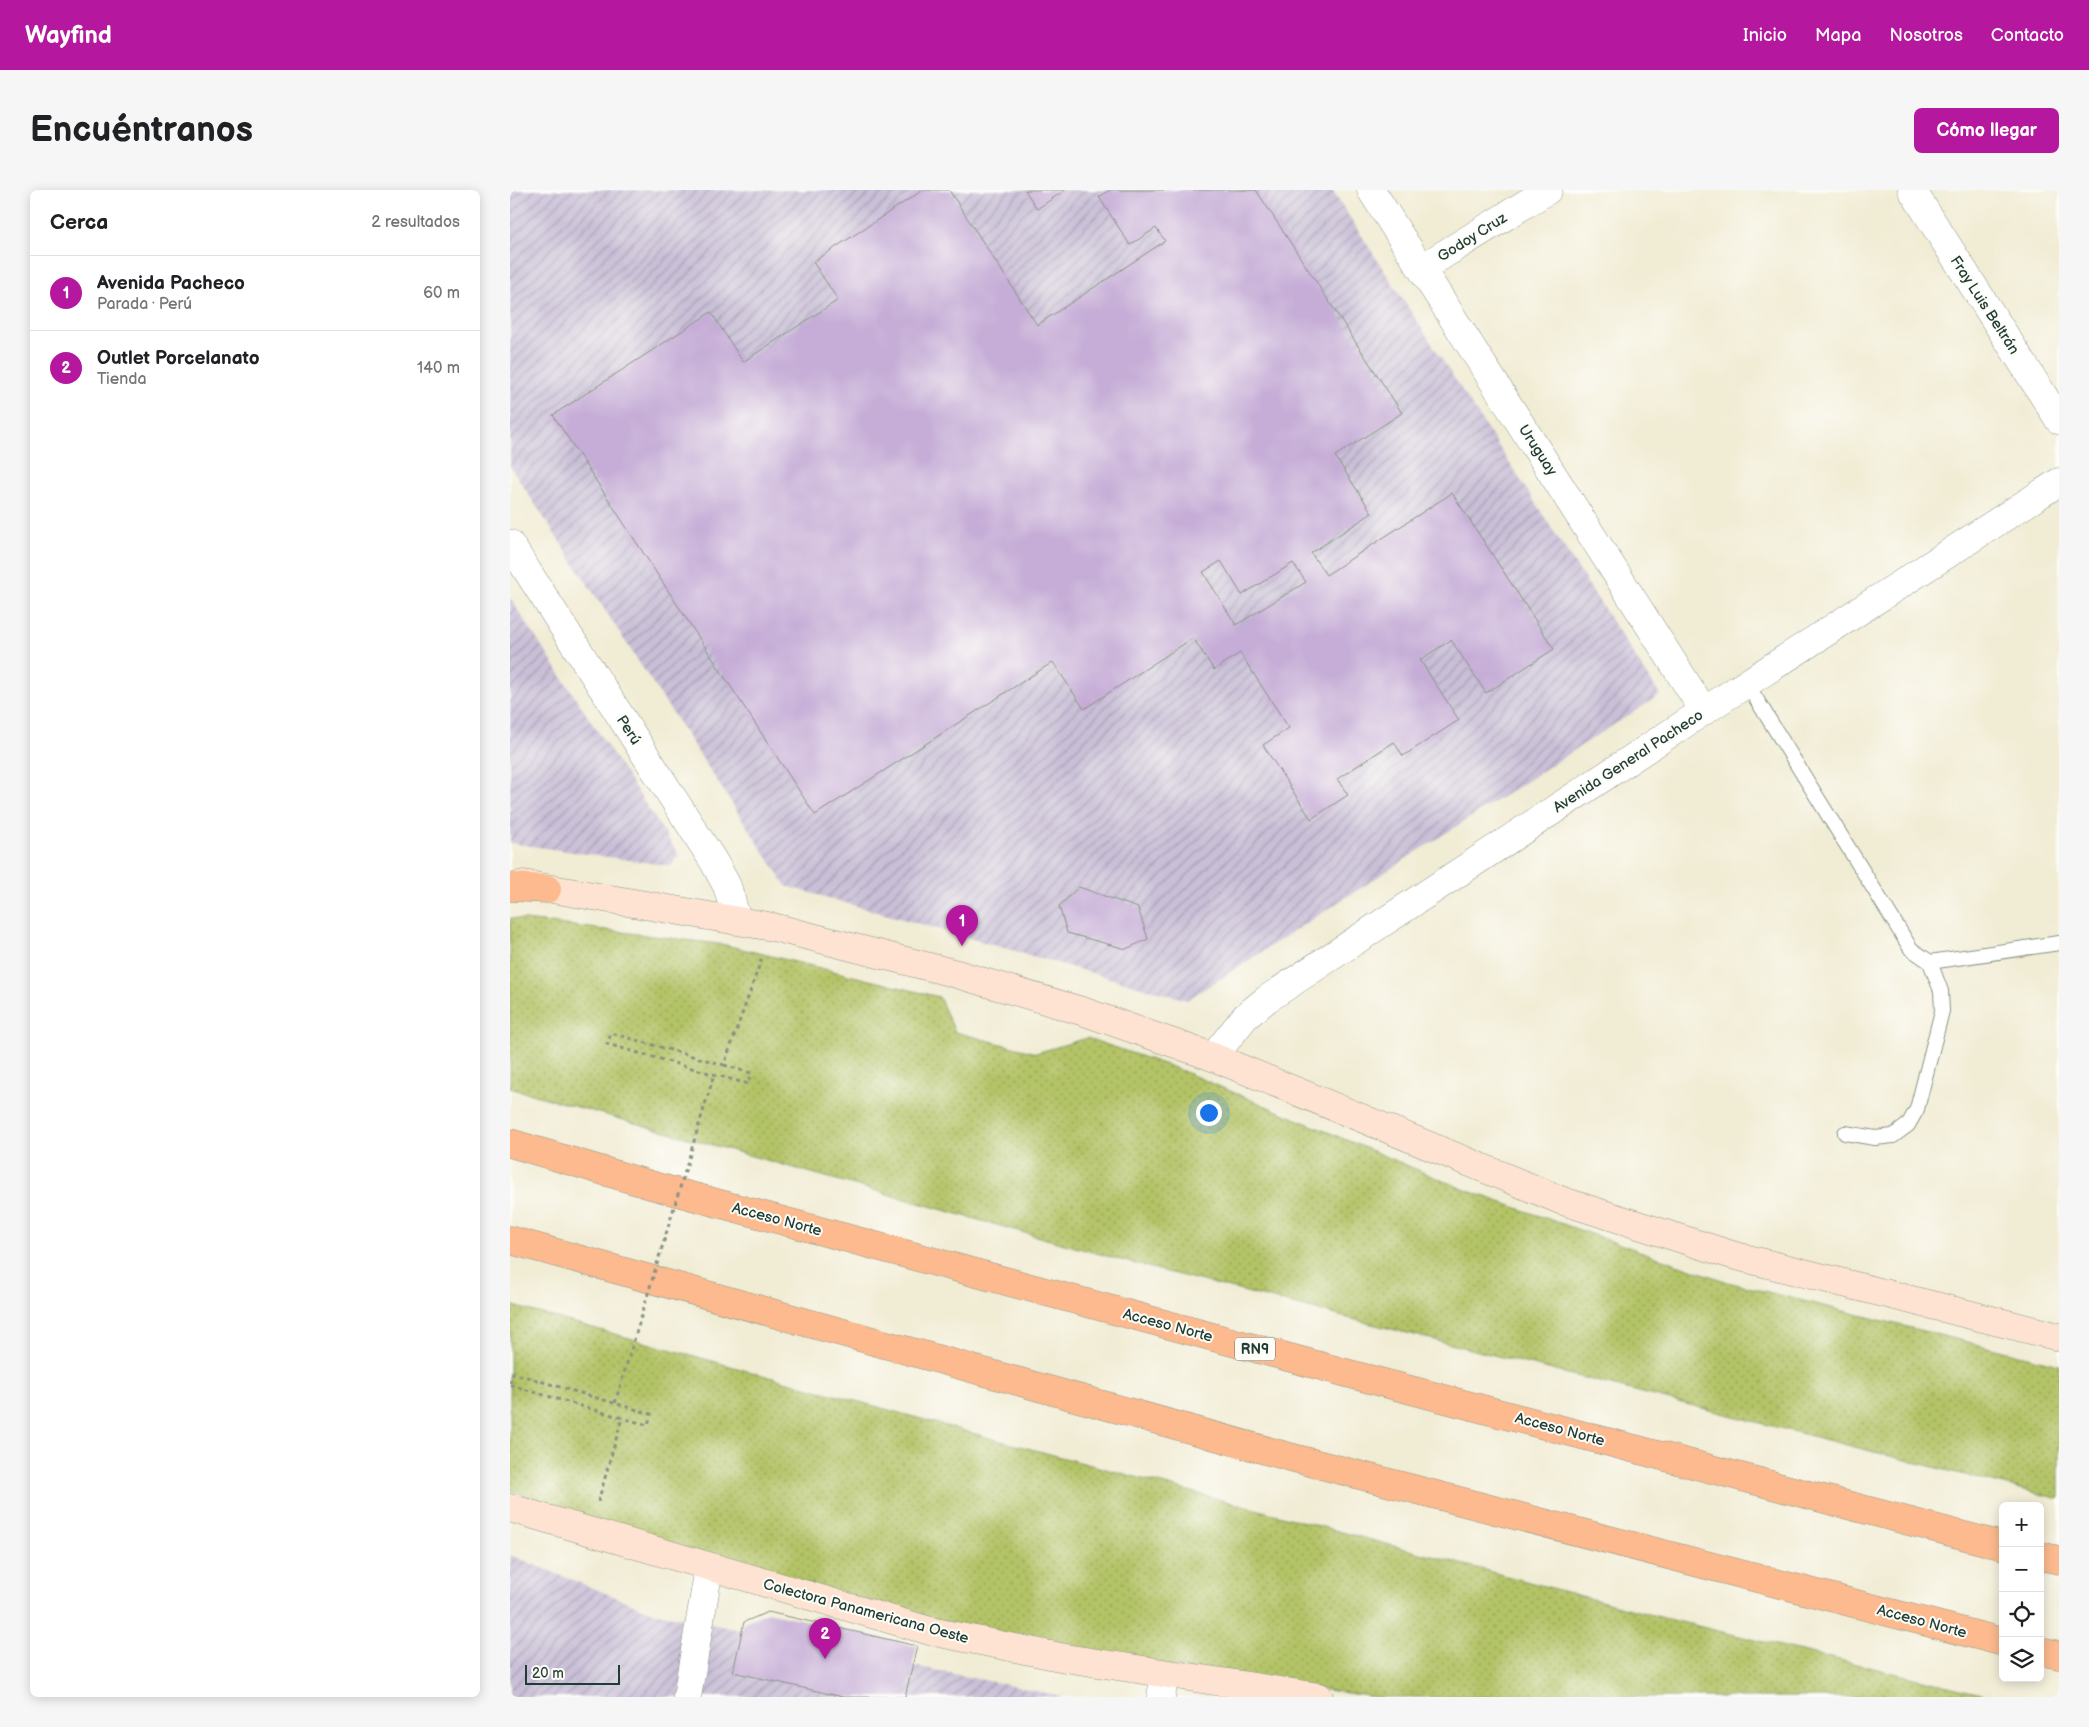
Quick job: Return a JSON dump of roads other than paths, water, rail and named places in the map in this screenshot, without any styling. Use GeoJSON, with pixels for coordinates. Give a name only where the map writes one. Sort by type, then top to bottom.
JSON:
{"type":"FeatureCollection","features":[{"type":"Feature","properties":{"kind":"highway"},"geometry":{"type":"LineString","coordinates":[[510,887],[547,889]]}},
{"type":"Feature","properties":{"kind":"highway","name":"Acceso Norte"},"geometry":{"type":"LineString","coordinates":[[510,1143],[664,1189],[1331,1369],[1999,1545]]}},
{"type":"Feature","properties":{"kind":"highway","name":"Acceso Norte"},"geometry":{"type":"LineString","coordinates":[[510,1240],[1290,1457],[1999,1641]]}},
{"type":"Feature","properties":{"kind":"highway"},"geometry":{"type":"LineString","coordinates":[[2044,1557],[2059,1560]]}},
{"type":"Feature","properties":{"kind":"highway"},"geometry":{"type":"LineString","coordinates":[[2044,1652],[2059,1655]]}},
{"type":"Feature","properties":{"kind":"street","name":"Uruguay"},"geometry":{"type":"LineString","coordinates":[[1371,190],[1704,711]]}},
{"type":"Feature","properties":{"kind":"street","name":"Godoy Cruz"},"geometry":{"type":"LineString","coordinates":[[1422,268],[1548,190]]}},
{"type":"Feature","properties":{"kind":"street","name":"Fray Luis Beltrán"},"geometry":{"type":"LineString","coordinates":[[1912,190],[2059,420]]}},
{"type":"Feature","properties":{"kind":"street","name":"Avenida General Pacheco"},"geometry":{"type":"LineString","coordinates":[[1213,1057],[1245,1017],[1267,999],[1704,711],[2059,482]]}},
{"type":"Feature","properties":{"kind":"street","name":"Perú"},"geometry":{"type":"LineString","coordinates":[[510,544],[714,862],[727,886],[737,920]]}},
{"type":"Feature","properties":{"kind":"street"},"geometry":{"type":"LineString","coordinates":[[510,882],[773,927],[957,974],[1085,1012],[1213,1057],[1563,1202],[1732,1255],[2059,1338]]}},
{"type":"Feature","properties":{"kind":"street","name":"Colectora Panamericana Oeste"},"geometry":{"type":"LineString","coordinates":[[510,1508],[589,1533],[930,1632],[1065,1658],[1163,1686],[1319,1697]]}},
{"type":"Feature","properties":{"kind":"street"},"geometry":{"type":"LineString","coordinates":[[687,1697],[709,1568]]}},
{"type":"Feature","properties":{"kind":"lane"},"geometry":{"type":"LineString","coordinates":[[1747,684],[1911,949],[1930,962],[1941,991],[1942,1011],[1917,1109],[1908,1125],[1893,1136],[1875,1138],[1845,1133]]}},
{"type":"Feature","properties":{"kind":"lane"},"geometry":{"type":"LineString","coordinates":[[1930,962],[2059,943]]}},
{"type":"Feature","properties":{"kind":"place","name":"Avenida Pacheco"},"geometry":{"type":"Point","coordinates":[962,946]}},
{"type":"Feature","properties":{"kind":"place","name":"Outlet Porcelanato"},"geometry":{"type":"Point","coordinates":[825,1659]}}]}
